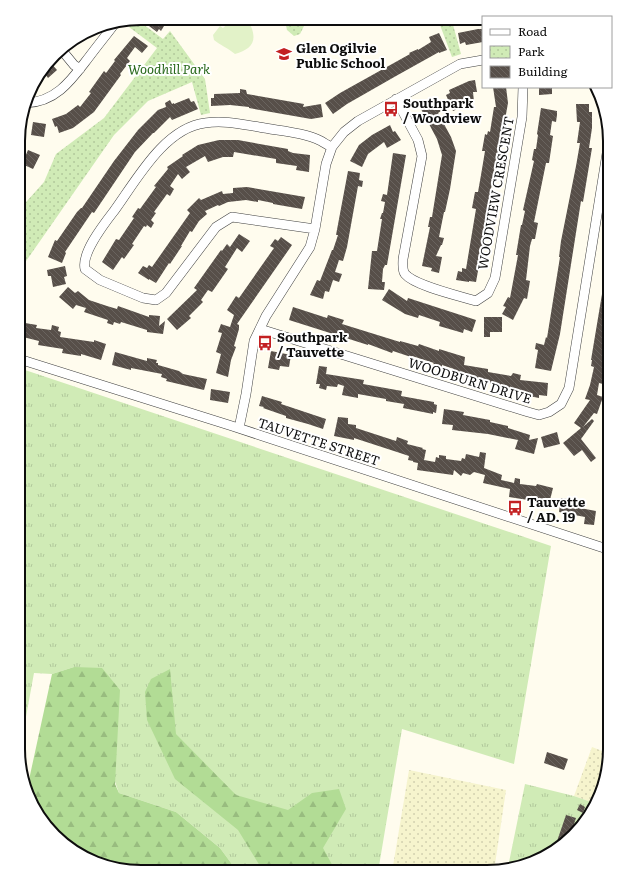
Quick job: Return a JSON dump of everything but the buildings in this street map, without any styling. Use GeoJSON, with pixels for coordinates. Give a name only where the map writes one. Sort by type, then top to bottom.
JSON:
{"type":"FeatureCollection","features":[{"type":"Feature","properties":{"kind":"street"},"geometry":{"type":"LineString","coordinates":[[31,103],[54,95],[71,81],[111,29]]}},
{"type":"Feature","properties":{"kind":"street"},"geometry":{"type":"LineString","coordinates":[[65,54],[74,65],[80,69]]}},
{"type":"Feature","properties":{"kind":"street"},"geometry":{"type":"LineString","coordinates":[[239,428],[254,341],[266,316],[310,247],[316,229],[326,164],[332,147],[344,132],[358,121],[396,99],[460,64],[482,60]]}},
{"type":"Feature","properties":{"kind":"street","name":"WOODVIEW CRESCENT"},"geometry":{"type":"LineString","coordinates":[[396,99],[418,140],[422,156],[403,258],[403,269],[405,274],[415,282],[476,302],[488,293],[494,278],[522,117],[522,88]]}},
{"type":"Feature","properties":{"kind":"street"},"geometry":{"type":"LineString","coordinates":[[316,229],[232,217],[216,227],[166,293],[156,300],[143,298],[100,280],[85,270],[84,264],[91,246],[101,229],[154,155],[176,134],[195,125],[230,122],[303,135],[321,141],[332,147]]}},
{"type":"Feature","properties":{"kind":"street","name":"WOODBURN DRIVE"},"geometry":{"type":"LineString","coordinates":[[260,329],[528,412],[539,415],[549,412],[561,404],[569,388],[603,178]]}},
{"type":"Feature","properties":{"kind":"street","name":"TAUVETTE STREET"},"geometry":{"type":"LineString","coordinates":[[25,361],[239,428],[603,548]]}},
{"type":"Feature","properties":{"kind":"shaded area"},"geometry":{"type":"Polygon","coordinates":[[[592,747],[603,751],[601,772],[591,802],[574,796],[592,747]]]}},
{"type":"Feature","properties":{"kind":"shaded area"},"geometry":{"type":"Polygon","coordinates":[[[409,770],[506,790],[495,864],[393,865],[409,770]]]}},
{"type":"Feature","properties":{"kind":"green space","name":"Woodhill Park"},"geometry":{"type":"Polygon","coordinates":[[[144,25],[163,39],[170,31],[205,79],[210,113],[201,115],[192,82],[148,101],[114,135],[25,263],[25,203],[44,182],[56,154],[104,118],[157,48],[129,27],[144,25]]]}},
{"type":"Feature","properties":{"kind":"green space"},"geometry":{"type":"Polygon","coordinates":[[[226,25],[250,25],[253,34],[253,42],[251,46],[244,51],[235,54],[214,40],[213,35],[220,26],[223,28],[226,25]]]}},
{"type":"Feature","properties":{"kind":"green space"},"geometry":{"type":"Polygon","coordinates":[[[286,25],[304,25],[300,34],[294,36],[287,30],[286,25]]]}},
{"type":"Feature","properties":{"kind":"green space"},"geometry":{"type":"Polygon","coordinates":[[[440,25],[453,25],[461,54],[452,57],[440,25]]]}},
{"type":"Feature","properties":{"kind":"green space"},"geometry":{"type":"Polygon","coordinates":[[[25,370],[551,546],[514,764],[402,729],[379,865],[233,865],[220,848],[176,812],[119,793],[74,667],[52,674],[34,673],[25,722],[25,370]]]}},
{"type":"Feature","properties":{"kind":"green space"},"geometry":{"type":"Polygon","coordinates":[[[74,667],[102,668],[120,690],[115,784],[119,793],[176,812],[220,848],[233,865],[141,865],[111,861],[96,856],[76,846],[54,826],[44,814],[37,801],[29,780],[52,674],[74,667]]]}},
{"type":"Feature","properties":{"kind":"green space"},"geometry":{"type":"Polygon","coordinates":[[[170,669],[176,734],[236,795],[288,810],[312,793],[339,789],[346,809],[323,848],[332,865],[259,865],[238,830],[175,779],[147,720],[145,692],[151,679],[170,669]]]}},
{"type":"Feature","properties":{"kind":"green space"},"geometry":{"type":"Polygon","coordinates":[[[525,784],[574,796],[591,802],[584,814],[574,826],[552,846],[532,856],[509,863],[525,784]]]}},
{"type":"Feature","properties":{"kind":"place","name":"Glen Ogilvie Public School"},"geometry":{"type":"Point","coordinates":[284,54]}},
{"type":"Feature","properties":{"kind":"place","name":"Southpark / Woodview"},"geometry":{"type":"Point","coordinates":[391,109]}},
{"type":"Feature","properties":{"kind":"place","name":"Southpark / Tauvette"},"geometry":{"type":"Point","coordinates":[265,343]}},
{"type":"Feature","properties":{"kind":"place","name":"Tauvette / AD. 19"},"geometry":{"type":"Point","coordinates":[515,508]}}]}
